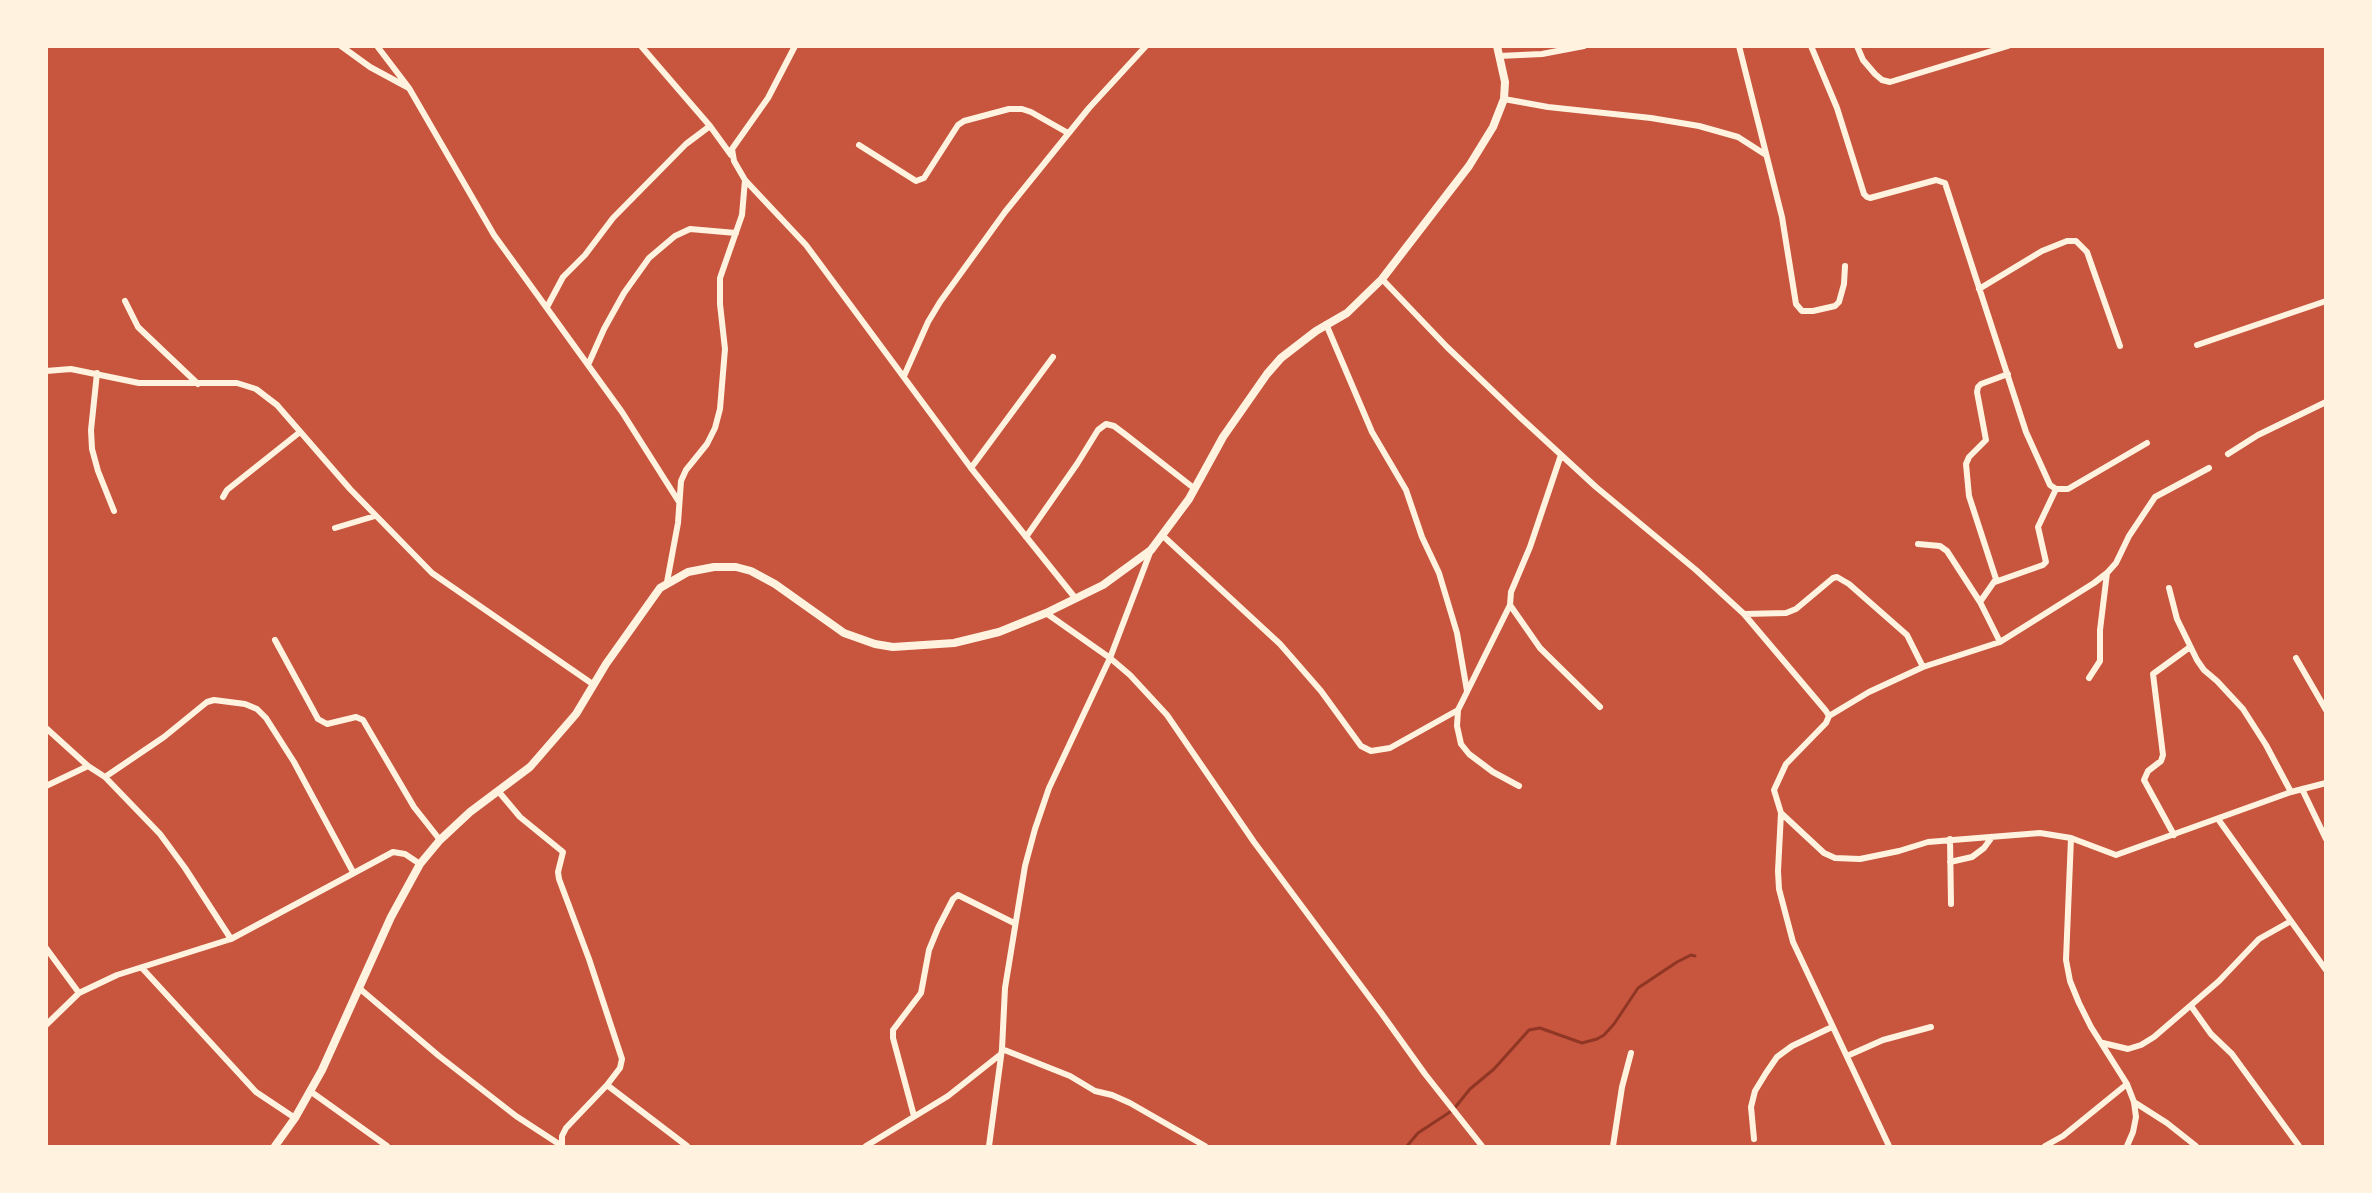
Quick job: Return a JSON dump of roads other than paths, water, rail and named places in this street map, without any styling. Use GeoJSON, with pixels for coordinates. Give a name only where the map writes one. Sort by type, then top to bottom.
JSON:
{"type":"FeatureCollection","features":[{"type":"Feature","properties":{"kind":"street"},"geometry":{"type":"LineString","coordinates":[[341,46],[370,67],[409,88]]}},
{"type":"Feature","properties":{"kind":"street"},"geometry":{"type":"LineString","coordinates":[[377,46],[409,88],[494,235],[627,419],[679,502]]}},
{"type":"Feature","properties":{"kind":"street"},"geometry":{"type":"LineString","coordinates":[[641,46],[710,126],[732,155],[745,180],[806,245],[971,468],[1076,599]]}},
{"type":"Feature","properties":{"kind":"street"},"geometry":{"type":"LineString","coordinates":[[732,155],[732,149],[768,98],[795,46]]}},
{"type":"Feature","properties":{"kind":"street"},"geometry":{"type":"LineString","coordinates":[[904,376],[928,322],[940,302],[1005,212],[1089,108],[1146,46]]}},
{"type":"Feature","properties":{"kind":"street"},"geometry":{"type":"LineString","coordinates":[[989,1146],[1002,1051],[1005,988],[1025,866],[1049,788],[1110,658],[1151,550],[1195,489],[1223,437],[1267,374],[1281,358],[1326,324],[1347,313],[1382,279],[1468,166],[1493,128],[1504,99],[1505,82],[1497,46]]}},
{"type":"Feature","properties":{"kind":"street"},"geometry":{"type":"LineString","coordinates":[[1499,56],[1542,54],[1584,46]]}},
{"type":"Feature","properties":{"kind":"street"},"geometry":{"type":"LineString","coordinates":[[1739,46],[1782,217],[1796,304],[1802,310],[1813,312],[1835,306],[1839,302],[1844,284],[1845,266]]}},
{"type":"Feature","properties":{"kind":"street"},"geometry":{"type":"LineString","coordinates":[[1811,46],[1837,108],[1864,194],[1870,198],[1936,180],[1946,183],[2026,432],[2050,485],[2056,489],[2068,489],[2147,443]]}},
{"type":"Feature","properties":{"kind":"street"},"geometry":{"type":"LineString","coordinates":[[1857,46],[1863,60],[1875,74],[1882,80],[1890,82],[2008,46]]}},
{"type":"Feature","properties":{"kind":"street"},"geometry":{"type":"LineString","coordinates":[[1504,99],[1548,107],[1651,118],[1699,126],[1738,137],[1767,155]]}},
{"type":"Feature","properties":{"kind":"street"},"geometry":{"type":"LineString","coordinates":[[859,145],[916,182],[924,178],[958,125],[964,121],[1009,109],[1022,109],[1068,133]]}},
{"type":"Feature","properties":{"kind":"street"},"geometry":{"type":"LineString","coordinates":[[548,307],[563,277],[585,255],[613,218],[686,144],[710,126]]}},
{"type":"Feature","properties":{"kind":"street"},"geometry":{"type":"LineString","coordinates":[[667,582],[678,523],[681,481],[686,470],[707,444],[715,428],[720,408],[725,349],[720,304],[720,278],[742,215],[745,180]]}},
{"type":"Feature","properties":{"kind":"street"},"geometry":{"type":"LineString","coordinates":[[588,365],[619,302],[649,258],[675,236],[690,230],[736,233]]}},
{"type":"Feature","properties":{"kind":"street"},"geometry":{"type":"LineString","coordinates":[[1979,290],[2042,251],[2067,241],[2076,241],[2087,252],[2120,346]]}},
{"type":"Feature","properties":{"kind":"street"},"geometry":{"type":"LineString","coordinates":[[1382,279],[1447,347],[1561,455],[1744,614],[1829,716]]}},
{"type":"Feature","properties":{"kind":"street"},"geometry":{"type":"LineString","coordinates":[[125,301],[138,327],[198,384]]}},
{"type":"Feature","properties":{"kind":"street"},"geometry":{"type":"LineString","coordinates":[[2197,345],[2325,301]]}},
{"type":"Feature","properties":{"kind":"street"},"geometry":{"type":"LineString","coordinates":[[1326,324],[1372,432],[1406,490],[1422,537],[1439,573],[1457,633],[1467,691]]}},
{"type":"Feature","properties":{"kind":"street"},"geometry":{"type":"LineString","coordinates":[[971,468],[1053,357]]}},
{"type":"Feature","properties":{"kind":"street"},"geometry":{"type":"LineString","coordinates":[[46,371],[70,369],[140,383],[237,383],[256,389],[277,405],[375,516],[432,573],[594,685]]}},
{"type":"Feature","properties":{"kind":"street"},"geometry":{"type":"LineString","coordinates":[[97,373],[91,430],[92,450],[114,511]]}},
{"type":"Feature","properties":{"kind":"street"},"geometry":{"type":"LineString","coordinates":[[1995,582],[1995,572],[1970,496],[1966,464],[1969,457],[1986,440],[1978,387],[2008,374]]}},
{"type":"Feature","properties":{"kind":"street"},"geometry":{"type":"LineString","coordinates":[[2228,454],[2258,435],[2325,402]]}},
{"type":"Feature","properties":{"kind":"street"},"geometry":{"type":"LineString","coordinates":[[1026,537],[1098,430],[1106,424],[1120,430],[1195,489]]}},
{"type":"Feature","properties":{"kind":"street"},"geometry":{"type":"LineString","coordinates":[[223,497],[226,490],[300,432]]}},
{"type":"Feature","properties":{"kind":"street"},"geometry":{"type":"LineString","coordinates":[[1520,786],[1493,772],[1469,754],[1461,744],[1456,726],[1458,710],[1510,605],[1511,592],[1530,547],[1561,455]]}},
{"type":"Feature","properties":{"kind":"street"},"geometry":{"type":"LineString","coordinates":[[2089,678],[2100,661],[2101,616],[2107,573],[2155,497],[2209,468]]}},
{"type":"Feature","properties":{"kind":"street"},"geometry":{"type":"LineString","coordinates":[[1980,602],[1995,582],[2043,566],[2046,562],[2038,527],[2056,489]]}},
{"type":"Feature","properties":{"kind":"street"},"geometry":{"type":"LineString","coordinates":[[335,528],[375,516]]}},
{"type":"Feature","properties":{"kind":"street"},"geometry":{"type":"LineString","coordinates":[[1162,535],[1280,644],[1321,692],[1361,746],[1371,751],[1390,748],[1458,710]]}},
{"type":"Feature","properties":{"kind":"street"},"geometry":{"type":"LineString","coordinates":[[1918,544],[1940,546],[1947,551],[1980,602],[2000,642]]}},
{"type":"Feature","properties":{"kind":"street"},"geometry":{"type":"LineString","coordinates":[[274,1146],[295,1118],[310,1091],[391,918],[420,864],[440,840],[471,812],[530,767],[576,714],[635,623],[660,588],[667,582],[688,572],[714,567],[736,567],[751,571],[775,584],[844,633],[875,644],[893,647],[954,643],[999,632],[1076,599],[1112,579],[1151,550]]}},
{"type":"Feature","properties":{"kind":"street"},"geometry":{"type":"LineString","coordinates":[[1889,1146],[1797,952],[1784,914],[1778,871],[1782,813],[1774,790],[1777,780],[1786,764],[1826,723],[1829,716],[1869,692],[1923,667],[2000,642],[2107,573]]}},
{"type":"Feature","properties":{"kind":"street"},"geometry":{"type":"LineString","coordinates":[[1744,614],[1786,613],[1796,609],[1837,577],[1849,584],[1907,635],[1923,667]]}},
{"type":"Feature","properties":{"kind":"street"},"geometry":{"type":"LineString","coordinates":[[2169,588],[2177,619],[2190,647],[2204,670],[2242,709],[2266,745],[2291,792]]}},
{"type":"Feature","properties":{"kind":"street"},"geometry":{"type":"LineString","coordinates":[[1510,605],[1540,648],[1600,707]]}},
{"type":"Feature","properties":{"kind":"street"},"geometry":{"type":"LineString","coordinates":[[1046,613],[1110,658],[1130,675],[1167,715],[1254,842],[1425,1074],[1482,1146]]}},
{"type":"Feature","properties":{"kind":"street"},"geometry":{"type":"LineString","coordinates":[[275,640],[318,719],[327,724],[356,717],[363,720],[414,807],[440,840]]}},
{"type":"Feature","properties":{"kind":"street"},"geometry":{"type":"LineString","coordinates":[[2174,835],[2144,780],[2148,771],[2161,761],[2163,756],[2153,674],[2190,647]]}},
{"type":"Feature","properties":{"kind":"street"},"geometry":{"type":"LineString","coordinates":[[2296,658],[2325,710]]}},
{"type":"Feature","properties":{"kind":"street"},"geometry":{"type":"LineString","coordinates":[[105,777],[164,737],[207,702],[214,700],[245,704],[257,709],[266,718],[294,762],[353,872]]}},
{"type":"Feature","properties":{"kind":"street"},"geometry":{"type":"LineString","coordinates":[[46,728],[88,766],[105,777],[160,834],[231,939]]}},
{"type":"Feature","properties":{"kind":"street"},"geometry":{"type":"LineString","coordinates":[[46,786],[88,766]]}},
{"type":"Feature","properties":{"kind":"street"},"geometry":{"type":"LineString","coordinates":[[1782,813],[1809,841],[1824,853],[1835,858],[1875,857],[1928,842],[1950,839],[2040,833],[2071,838],[2116,855],[2291,792],[2325,783]]}},
{"type":"Feature","properties":{"kind":"street"},"geometry":{"type":"LineString","coordinates":[[2302,789],[2325,839]]}},
{"type":"Feature","properties":{"kind":"street"},"geometry":{"type":"LineString","coordinates":[[499,792],[520,817],[563,852],[559,879],[589,959],[622,1059],[620,1068],[607,1085],[566,1128],[562,1136],[562,1146]]}},
{"type":"Feature","properties":{"kind":"street"},"geometry":{"type":"LineString","coordinates":[[2218,819],[2325,970]]}},
{"type":"Feature","properties":{"kind":"street"},"geometry":{"type":"LineString","coordinates":[[1950,862],[1972,857],[1984,848],[1992,837]]}},
{"type":"Feature","properties":{"kind":"street"},"geometry":{"type":"LineString","coordinates":[[2071,838],[2066,960],[2070,981],[2079,1003],[2091,1027],[2127,1084],[2134,1102],[2136,1117],[2127,1146]]}},
{"type":"Feature","properties":{"kind":"street"},"geometry":{"type":"LineString","coordinates":[[1950,839],[1951,904]]}},
{"type":"Feature","properties":{"kind":"street"},"geometry":{"type":"LineString","coordinates":[[46,1024],[79,993],[117,975],[231,939],[393,852],[405,854],[420,864]]}},
{"type":"Feature","properties":{"kind":"street"},"geometry":{"type":"LineString","coordinates":[[914,1116],[893,1038],[893,1030],[921,993],[929,950],[953,899],[958,896],[1014,923]]}},
{"type":"Feature","properties":{"kind":"street"},"geometry":{"type":"LineString","coordinates":[[2102,1043],[2128,1049],[2141,1045],[2191,1006],[2259,939],[2291,921]]}},
{"type":"Feature","properties":{"kind":"street"},"geometry":{"type":"LineString","coordinates":[[46,948],[79,993]]}},
{"type":"Feature","properties":{"kind":"street"},"geometry":{"type":"LineString","coordinates":[[142,968],[256,1092],[295,1118]]}},
{"type":"Feature","properties":{"kind":"street"},"geometry":{"type":"LineString","coordinates":[[359,988],[439,1056],[516,1116],[562,1146]]}},
{"type":"Feature","properties":{"kind":"street"},"geometry":{"type":"LineString","coordinates":[[2191,1006],[2211,1034],[2232,1054],[2299,1146]]}},
{"type":"Feature","properties":{"kind":"street"},"geometry":{"type":"LineString","coordinates":[[1754,1139],[1751,1107],[1755,1091],[1766,1073],[1792,1046],[1832,1027]]}},
{"type":"Feature","properties":{"kind":"street"},"geometry":{"type":"LineString","coordinates":[[1847,1056],[1883,1040],[1930,1027]]}},
{"type":"Feature","properties":{"kind":"street"},"geometry":{"type":"LineString","coordinates":[[866,1146],[948,1096],[1002,1051]]}},
{"type":"Feature","properties":{"kind":"street"},"geometry":{"type":"LineString","coordinates":[[1002,1051],[1070,1076],[1095,1091],[1130,1103],[1204,1146]]}},
{"type":"Feature","properties":{"kind":"street"},"geometry":{"type":"LineString","coordinates":[[1613,1146],[1622,1087],[1631,1053]]}},
{"type":"Feature","properties":{"kind":"street"},"geometry":{"type":"LineString","coordinates":[[2045,1146],[2063,1136],[2127,1084]]}},
{"type":"Feature","properties":{"kind":"street"},"geometry":{"type":"LineString","coordinates":[[607,1085],[687,1146]]}},
{"type":"Feature","properties":{"kind":"street"},"geometry":{"type":"LineString","coordinates":[[310,1091],[387,1146]]}},
{"type":"Feature","properties":{"kind":"street"},"geometry":{"type":"LineString","coordinates":[[2134,1102],[2167,1123],[2196,1146]]}},
{"type":"Feature","properties":{"kind":"waterway"},"geometry":{"type":"LineString","coordinates":[[1407,1146],[1418,1133],[1453,1110],[1470,1089],[1494,1069],[1529,1030],[1540,1028],[1582,1043],[1597,1039],[1614,1024],[1638,988],[1677,962],[1691,955],[1695,956]]}}]}
